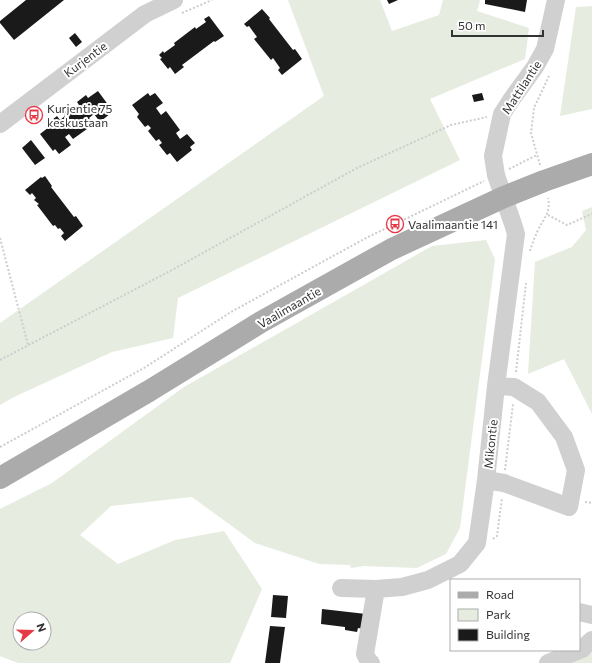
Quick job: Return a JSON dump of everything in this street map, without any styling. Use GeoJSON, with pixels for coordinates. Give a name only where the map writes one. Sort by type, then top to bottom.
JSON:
{"type":"FeatureCollection","features":[{"type":"Feature","properties":{"kind":"main road","name":"Vaalimaantie"},"geometry":{"type":"LineString","coordinates":[[0,478],[149,391],[261,322],[392,248],[504,197],[592,164]]}},
{"type":"Feature","properties":{"kind":"street","name":"Kurjentie"},"geometry":{"type":"LineString","coordinates":[[0,124],[144,14],[174,0]]}},
{"type":"Feature","properties":{"kind":"street","name":"Mattilantie"},"geometry":{"type":"LineString","coordinates":[[504,197],[496,175],[494,156],[502,114],[535,67],[545,49],[556,0]]}},
{"type":"Feature","properties":{"kind":"street","name":"Mikontie"},"geometry":{"type":"LineString","coordinates":[[477,543],[516,234],[504,197]]}},
{"type":"Feature","properties":{"kind":"street"},"geometry":{"type":"LineString","coordinates":[[486,480],[504,483],[569,507],[576,470],[564,437],[538,402],[514,387],[496,386]]}},
{"type":"Feature","properties":{"kind":"street"},"geometry":{"type":"LineString","coordinates":[[342,588],[376,589],[402,587],[428,580],[460,564],[477,543]]}},
{"type":"Feature","properties":{"kind":"street"},"geometry":{"type":"LineString","coordinates":[[372,663],[369,662],[365,654],[376,589]]}},
{"type":"Feature","properties":{"kind":"street"},"geometry":{"type":"LineString","coordinates":[[580,612],[592,615]]}},
{"type":"Feature","properties":{"kind":"street"},"geometry":{"type":"LineString","coordinates":[[580,650],[592,640]]}},
{"type":"Feature","properties":{"kind":"street"},"geometry":{"type":"LineString","coordinates":[[548,663],[577,651]]}},
{"type":"Feature","properties":{"kind":"path"},"geometry":{"type":"LineString","coordinates":[[529,252],[537,231],[547,215],[550,205],[531,132],[534,108],[549,75]]}},
{"type":"Feature","properties":{"kind":"path"},"geometry":{"type":"LineString","coordinates":[[0,360],[172,270],[357,168],[451,125],[502,114]]}},
{"type":"Feature","properties":{"kind":"path"},"geometry":{"type":"LineString","coordinates":[[0,447],[144,368],[231,312],[366,238],[537,155]]}},
{"type":"Feature","properties":{"kind":"path"},"geometry":{"type":"LineString","coordinates":[[547,215],[567,224],[592,214]]}},
{"type":"Feature","properties":{"kind":"path"},"geometry":{"type":"LineString","coordinates":[[0,238],[28,346]]}},
{"type":"Feature","properties":{"kind":"path"},"geometry":{"type":"LineString","coordinates":[[477,543],[488,543],[496,536],[504,483],[527,276]]}},
{"type":"Feature","properties":{"kind":"green space"},"geometry":{"type":"Polygon","coordinates":[[[288,0],[380,0],[392,31],[439,15],[443,0],[480,0],[477,11],[529,28],[525,59],[430,99],[460,160],[178,298],[173,338],[112,352],[14,397],[0,405],[0,323],[324,96],[288,0]]]}},
{"type":"Feature","properties":{"kind":"green space"},"geometry":{"type":"Polygon","coordinates":[[[592,6],[592,109],[560,116],[576,7],[592,6]]]}},
{"type":"Feature","properties":{"kind":"green space"},"geometry":{"type":"Polygon","coordinates":[[[592,207],[592,414],[564,359],[528,374],[535,262],[572,247],[586,230],[582,211],[592,207]]]}},
{"type":"Feature","properties":{"kind":"green space"},"geometry":{"type":"Polygon","coordinates":[[[486,240],[495,259],[460,528],[446,554],[417,568],[364,566],[351,568],[350,565],[319,564],[255,543],[192,497],[111,506],[80,535],[118,564],[175,540],[224,531],[262,589],[230,663],[18,663],[0,656],[0,509],[52,483],[184,387],[432,246],[486,240]]]}},
{"type":"Feature","properties":{"kind":"green space"},"geometry":{"type":"Polygon","coordinates":[[[592,653],[592,663],[569,663],[592,653]]]}},
{"type":"Feature","properties":{"kind":"building"},"geometry":{"type":"Polygon","coordinates":[[[26,0],[64,0],[14,40],[0,21],[26,0]]]}},
{"type":"Feature","properties":{"kind":"building"},"geometry":{"type":"Polygon","coordinates":[[[387,0],[398,0],[389,4],[387,0]]]}},
{"type":"Feature","properties":{"kind":"building"},"geometry":{"type":"Polygon","coordinates":[[[485,0],[527,0],[525,12],[485,4],[485,0]]]}},
{"type":"Feature","properties":{"kind":"building"},"geometry":{"type":"Polygon","coordinates":[[[262,9],[293,50],[295,49],[302,59],[282,75],[278,70],[280,68],[273,58],[271,60],[254,39],[257,37],[249,26],[247,27],[244,24],[262,9]]]}},
{"type":"Feature","properties":{"kind":"building"},"geometry":{"type":"Polygon","coordinates":[[[209,16],[224,36],[215,42],[214,41],[182,65],[184,67],[175,74],[170,67],[168,69],[160,59],[162,58],[159,55],[163,51],[164,53],[175,45],[174,43],[195,27],[196,29],[206,22],[204,19],[209,16]]]}},
{"type":"Feature","properties":{"kind":"building"},"geometry":{"type":"Polygon","coordinates":[[[75,33],[82,42],[76,47],[69,38],[75,33]]]}},
{"type":"Feature","properties":{"kind":"building"},"geometry":{"type":"Polygon","coordinates":[[[98,91],[109,106],[107,108],[111,113],[100,122],[94,114],[89,118],[94,124],[73,139],[69,134],[65,137],[71,145],[59,154],[55,149],[53,151],[40,134],[49,127],[47,124],[57,116],[60,120],[65,116],[63,113],[72,106],[74,109],[79,105],[77,102],[86,95],[88,98],[98,91]]]}},
{"type":"Feature","properties":{"kind":"building"},"geometry":{"type":"Polygon","coordinates":[[[148,93],[150,96],[155,93],[163,103],[156,108],[161,115],[166,111],[180,130],[176,133],[180,139],[187,134],[195,143],[190,147],[192,150],[177,162],[170,153],[167,155],[159,145],[162,143],[159,139],[156,141],[148,131],[151,128],[148,125],[145,127],[137,117],[139,114],[132,105],[148,93]]]}},
{"type":"Feature","properties":{"kind":"building"},"geometry":{"type":"Polygon","coordinates":[[[482,93],[484,100],[474,102],[472,95],[482,93]]]}},
{"type":"Feature","properties":{"kind":"building"},"geometry":{"type":"Polygon","coordinates":[[[31,140],[45,158],[35,165],[22,148],[31,140]]]}},
{"type":"Feature","properties":{"kind":"building"},"geometry":{"type":"Polygon","coordinates":[[[45,176],[52,186],[51,187],[74,217],[76,216],[83,226],[65,241],[61,236],[64,233],[60,228],[58,229],[55,225],[53,226],[37,205],[39,204],[34,200],[36,198],[32,193],[30,195],[25,190],[41,177],[42,178],[45,176]]]}},
{"type":"Feature","properties":{"kind":"building"},"geometry":{"type":"Polygon","coordinates":[[[273,595],[288,596],[286,618],[271,617],[273,595]]]}},
{"type":"Feature","properties":{"kind":"building"},"geometry":{"type":"Polygon","coordinates":[[[322,609],[366,614],[364,629],[358,628],[357,632],[345,630],[345,627],[321,624],[322,609]]]}},
{"type":"Feature","properties":{"kind":"building"},"geometry":{"type":"Polygon","coordinates":[[[270,626],[285,627],[280,663],[265,663],[270,626]]]}},
{"type":"Feature","properties":{"kind":"place","name":"Kurjentie 75 keskustaan"},"geometry":{"type":"Point","coordinates":[34,115]}},
{"type":"Feature","properties":{"kind":"place","name":"Vaalimaantie 141"},"geometry":{"type":"Point","coordinates":[395,224]}}]}
